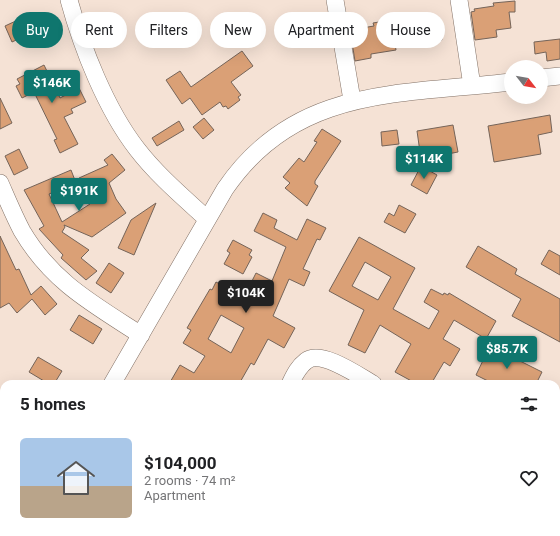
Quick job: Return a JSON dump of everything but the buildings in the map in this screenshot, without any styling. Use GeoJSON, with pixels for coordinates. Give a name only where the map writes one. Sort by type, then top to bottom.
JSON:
{"type":"FeatureCollection","features":[{"type":"Feature","properties":{"kind":"street"},"geometry":{"type":"LineString","coordinates":[[69,0],[84,46],[113,111],[125,131],[136,148],[163,179],[208,219]]}},
{"type":"Feature","properties":{"kind":"street"},"geometry":{"type":"LineString","coordinates":[[335,0],[352,100]]}},
{"type":"Feature","properties":{"kind":"street"},"geometry":{"type":"LineString","coordinates":[[459,0],[472,86]]}},
{"type":"Feature","properties":{"kind":"street"},"geometry":{"type":"LineString","coordinates":[[548,77],[560,76]]}},
{"type":"Feature","properties":{"kind":"street"},"geometry":{"type":"LineString","coordinates":[[114,380],[239,168],[272,138],[297,121],[322,110],[352,100],[504,83]]}},
{"type":"Feature","properties":{"kind":"street"},"geometry":{"type":"LineString","coordinates":[[0,183],[22,230],[46,265],[79,296],[141,335]]}},
{"type":"Feature","properties":{"kind":"street"},"geometry":{"type":"LineString","coordinates":[[292,380],[298,369],[307,360],[319,358],[329,360],[366,380]]}}]}
